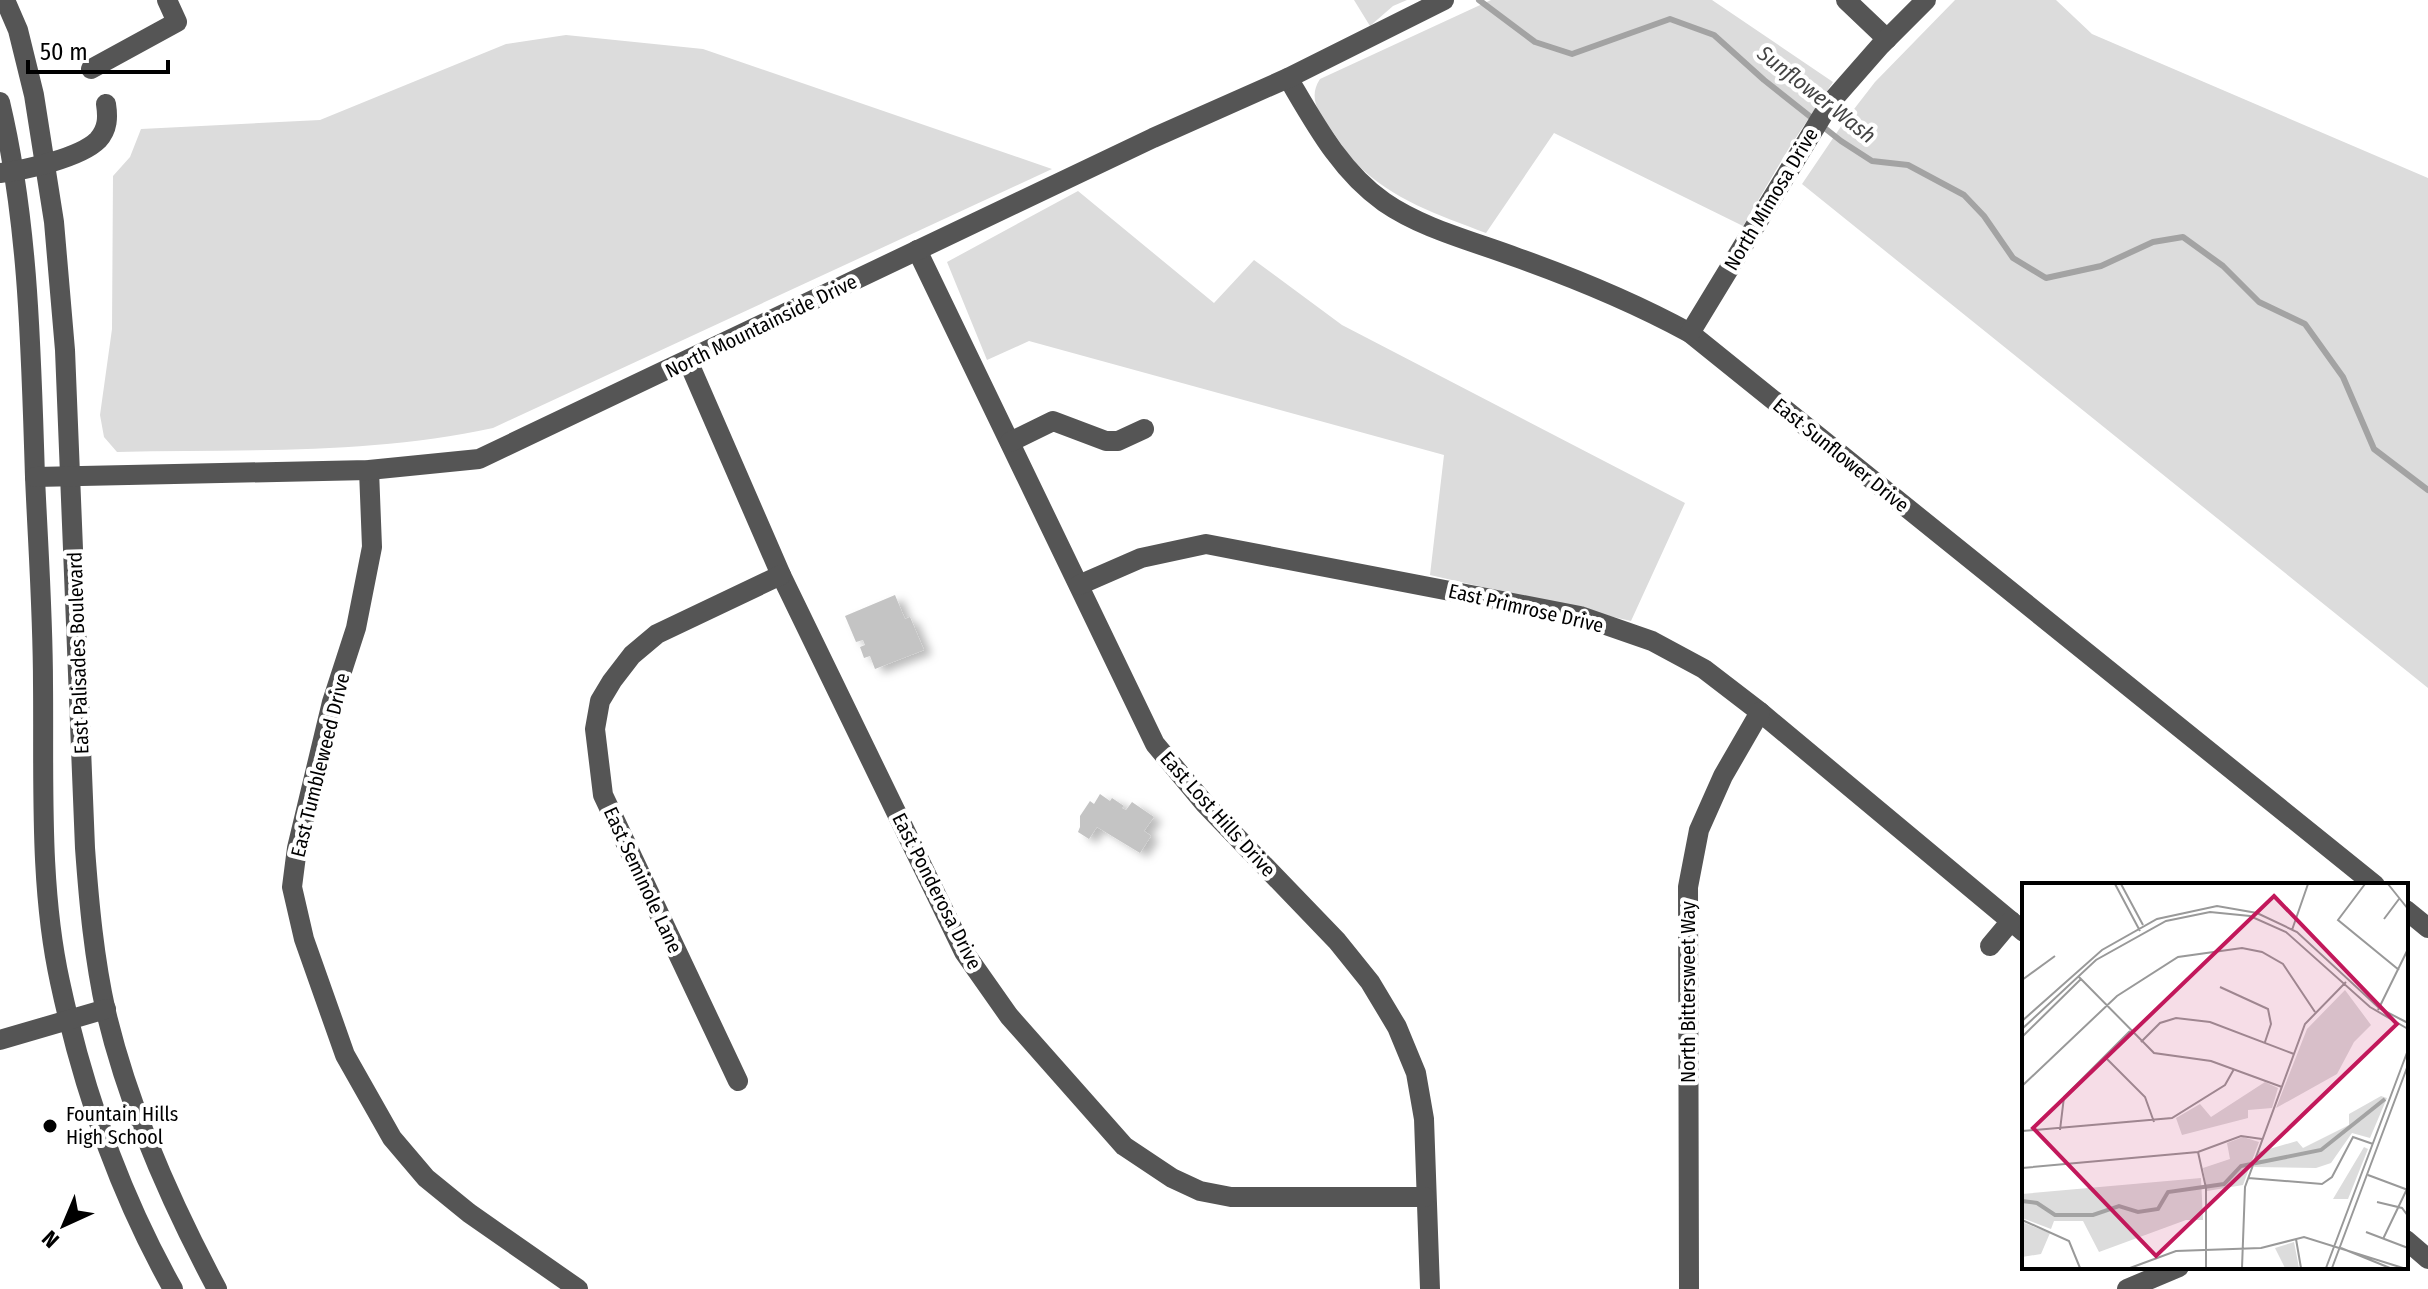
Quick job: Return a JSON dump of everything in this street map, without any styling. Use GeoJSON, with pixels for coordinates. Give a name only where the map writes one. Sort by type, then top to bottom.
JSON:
{"type":"FeatureCollection","features":[{"type":"Feature","properties":{"kind":"street","name":"East Palisades Boulevard"},"geometry":{"type":"LineString","coordinates":[[5,0],[18,30],[34,95],[54,222],[65,350],[85,848],[91,922],[106,1009],[125,1081],[159,1171],[217,1289]]}},
{"type":"Feature","properties":{"kind":"street"},"geometry":{"type":"LineString","coordinates":[[91,69],[177,22],[167,0]]}},
{"type":"Feature","properties":{"kind":"street","name":"North Mountainside Drive"},"geometry":{"type":"LineString","coordinates":[[35,477],[369,470],[479,459],[917,250],[1288,78],[1444,0]]}},
{"type":"Feature","properties":{"kind":"street"},"geometry":{"type":"LineString","coordinates":[[1846,0],[1887,39]]}},
{"type":"Feature","properties":{"kind":"street","name":"North Mimosa Drive"},"geometry":{"type":"LineString","coordinates":[[1690,333],[1830,103],[1926,0]]}},
{"type":"Feature","properties":{"kind":"street","name":"East Sunflower Drive"},"geometry":{"type":"LineString","coordinates":[[1288,78],[1323,137],[1357,179],[1382,201],[1411,219],[1526,260],[1643,308],[1690,333],[2373,883]]}},
{"type":"Feature","properties":{"kind":"street","name":"East Palisades Boulevard"},"geometry":{"type":"LineString","coordinates":[[0,102],[31,354],[43,680],[43,832],[58,967],[87,1087],[113,1166],[173,1289]]}},
{"type":"Feature","properties":{"kind":"street"},"geometry":{"type":"LineString","coordinates":[[7,172],[79,151],[100,138],[108,120],[106,104]]}},
{"type":"Feature","properties":{"kind":"street","name":"East Lost Hills Drive"},"geometry":{"type":"LineString","coordinates":[[917,250],[1155,744],[1205,804],[1337,941],[1370,982],[1397,1027],[1416,1073],[1424,1119],[1430,1289]]}},
{"type":"Feature","properties":{"kind":"street","name":"East Ponderosa Drive"},"geometry":{"type":"LineString","coordinates":[[688,361],[781,575],[964,952],[1009,1016],[1124,1146],[1172,1178],[1200,1191],[1231,1197],[1425,1197]]}},
{"type":"Feature","properties":{"kind":"street"},"geometry":{"type":"LineString","coordinates":[[1010,442],[1053,421],[1106,441],[1118,441],[1144,429]]}},
{"type":"Feature","properties":{"kind":"street","name":"East Tumbleweed Drive"},"geometry":{"type":"LineString","coordinates":[[369,470],[372,547],[356,628],[332,702],[297,848],[292,887],[304,939],[345,1055],[392,1138],[426,1178],[469,1213],[578,1289]]}},
{"type":"Feature","properties":{"kind":"street","name":"East Primrose Drive"},"geometry":{"type":"LineString","coordinates":[[1079,585],[1141,558],[1206,544],[1580,616],[1652,641],[1704,669],[1760,712],[2017,926]]}},
{"type":"Feature","properties":{"kind":"street","name":"East Seminole Lane"},"geometry":{"type":"LineString","coordinates":[[738,1081],[603,795],[595,729],[600,701],[612,681],[632,655],[657,634],[781,575]]}},
{"type":"Feature","properties":{"kind":"street","name":"North Bittersweet Way"},"geometry":{"type":"LineString","coordinates":[[1689,1289],[1688,887],[1699,830],[1723,776],[1760,712]]}},
{"type":"Feature","properties":{"kind":"street"},"geometry":{"type":"LineString","coordinates":[[2408,912],[2428,928]]}},
{"type":"Feature","properties":{"kind":"street"},"geometry":{"type":"LineString","coordinates":[[1990,946],[2017,926]]}},
{"type":"Feature","properties":{"kind":"street"},"geometry":{"type":"LineString","coordinates":[[0,1040],[106,1009]]}},
{"type":"Feature","properties":{"kind":"street"},"geometry":{"type":"LineString","coordinates":[[2408,1242],[2428,1259]]}},
{"type":"Feature","properties":{"kind":"street"},"geometry":{"type":"LineString","coordinates":[[2127,1289],[2174,1269]]}},
{"type":"Feature","properties":{"kind":"shaded area"},"geometry":{"type":"Polygon","coordinates":[[[1354,0],[1407,0],[1393,6],[1370,26],[1354,0]]]}},
{"type":"Feature","properties":{"kind":"shaded area"},"geometry":{"type":"Polygon","coordinates":[[[1491,0],[1712,0],[1833,82],[1743,226],[1554,133],[1486,233],[1417,205],[1370,176],[1349,155],[1322,116],[1315,92],[1320,79],[1491,0]]]}},
{"type":"Feature","properties":{"kind":"shaded area"},"geometry":{"type":"Polygon","coordinates":[[[1955,0],[2056,0],[2092,34],[2428,178],[2428,688],[1802,184],[1875,82],[1955,0]]]}},
{"type":"Feature","properties":{"kind":"shaded area"},"geometry":{"type":"Polygon","coordinates":[[[566,35],[703,49],[1052,169],[493,428],[447,437],[353,447],[117,452],[104,437],[100,415],[112,329],[113,176],[130,157],[141,129],[320,120],[506,44],[566,35]]]}},
{"type":"Feature","properties":{"kind":"shaded area"},"geometry":{"type":"Polygon","coordinates":[[[1078,191],[1214,303],[1254,260],[1342,325],[1685,503],[1631,621],[1430,575],[1444,455],[1029,341],[987,360],[947,262],[1078,191]]]}},
{"type":"Feature","properties":{"kind":"building"},"geometry":{"type":"Polygon","coordinates":[[[895,595],[905,619],[910,617],[924,650],[875,669],[870,656],[864,658],[860,647],[865,645],[863,640],[856,642],[845,616],[895,595]]]}},
{"type":"Feature","properties":{"kind":"building"},"geometry":{"type":"Polygon","coordinates":[[[1100,794],[1110,801],[1112,798],[1126,810],[1132,802],[1154,817],[1144,831],[1151,836],[1140,853],[1097,827],[1089,839],[1078,832],[1080,816],[1090,801],[1094,804],[1100,794]]]}},
{"type":"Feature","properties":{"kind":"waterway","name":"Sunflower Wash"},"geometry":{"type":"LineString","coordinates":[[1479,0],[1535,42],[1572,54],[1670,19],[1714,35],[1764,80],[1841,141],[1872,161],[1908,165],[1964,195],[1984,216],[2013,258],[2046,278],[2101,266],[2153,242],[2183,237],[2223,266],[2259,302],[2305,324],[2343,377],[2374,449],[2428,490]]}},
{"type":"Feature","properties":{"kind":"place","name":"Fountain Hills High School"},"geometry":{"type":"Point","coordinates":[50,1126]}}]}
